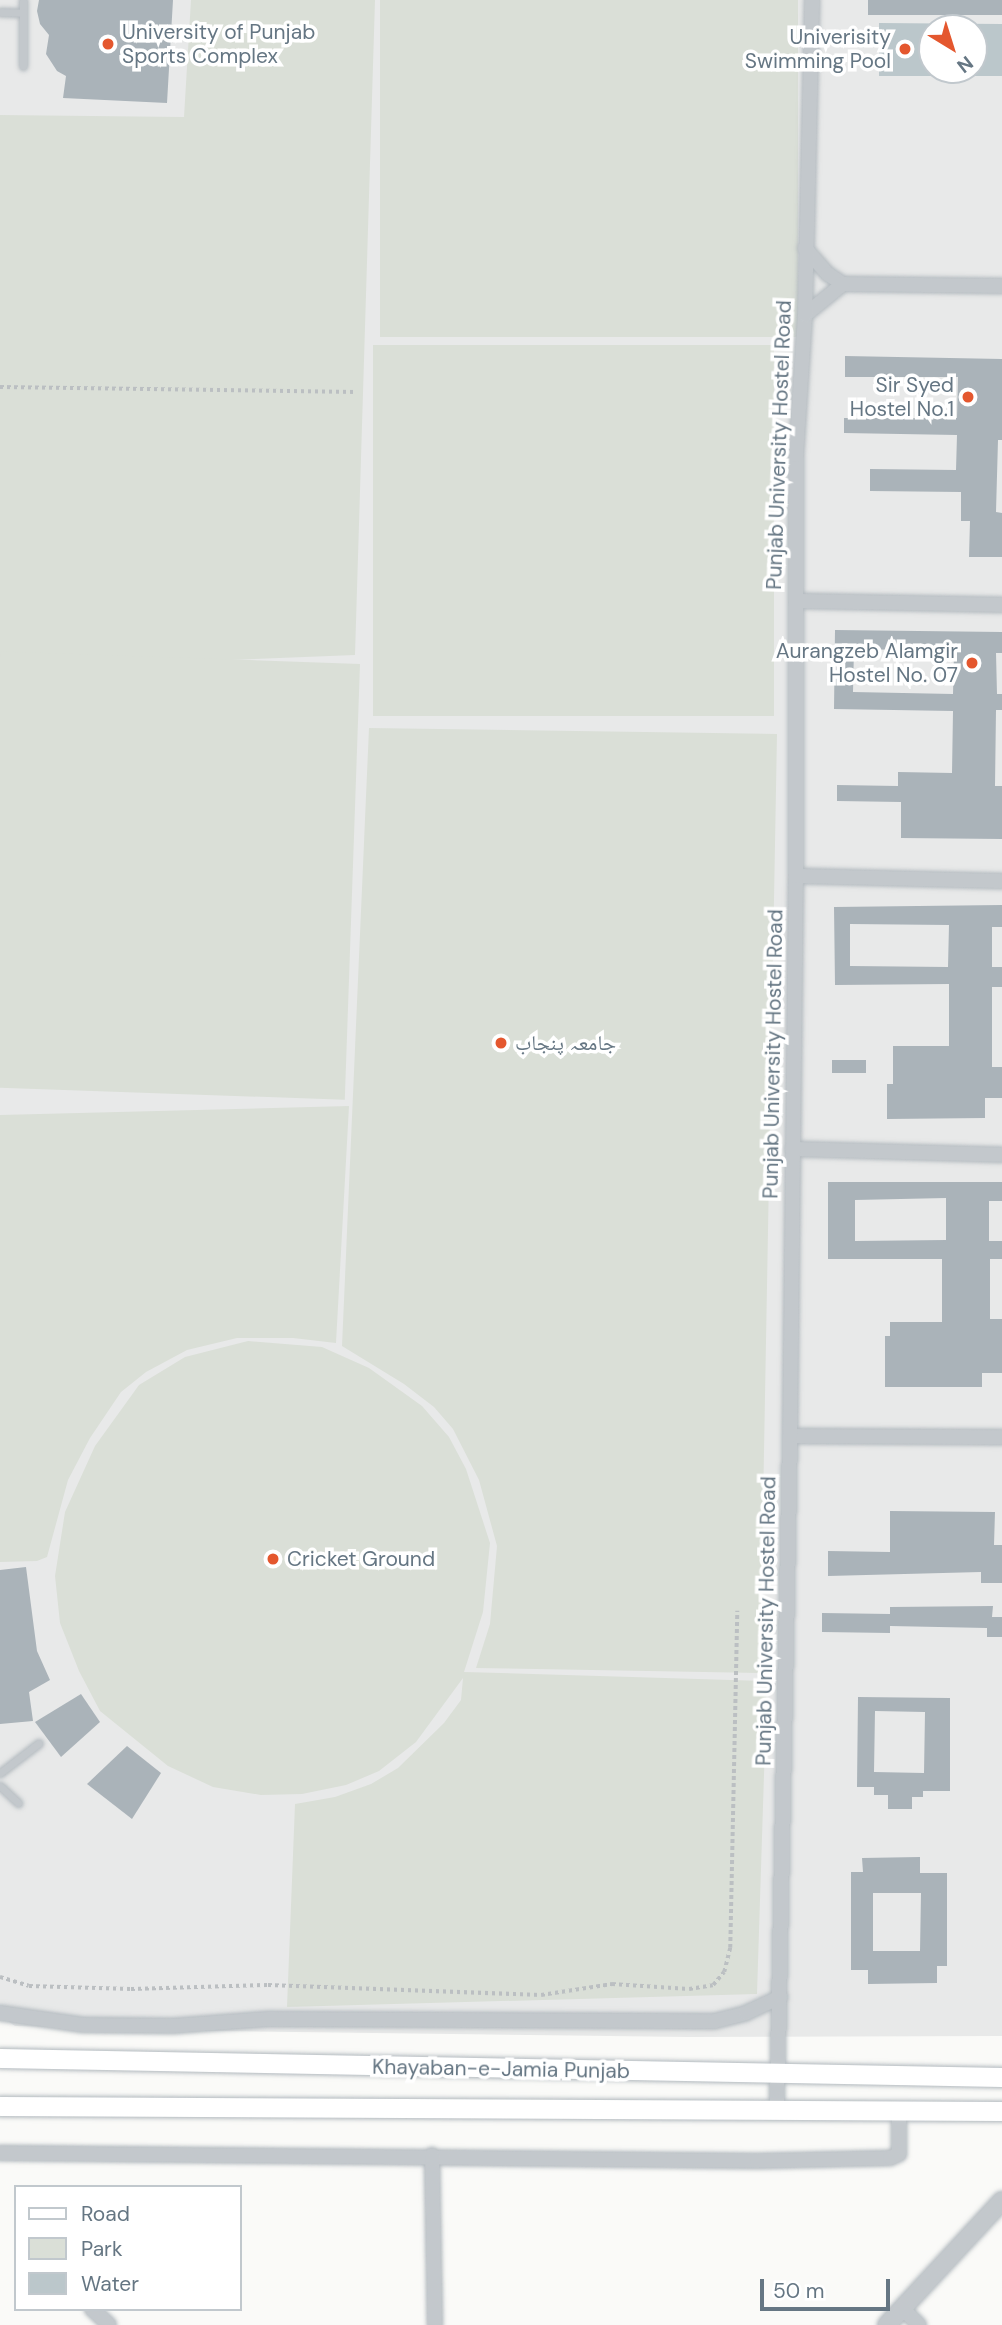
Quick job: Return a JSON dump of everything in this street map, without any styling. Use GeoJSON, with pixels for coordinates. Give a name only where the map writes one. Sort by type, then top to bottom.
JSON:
{"type":"FeatureCollection","features":[{"type":"Feature","properties":{"kind":"main road","name":"Khayaban-e-Jamia Punjab"},"geometry":{"type":"LineString","coordinates":[[0,2058],[777,2075],[1002,2077]]}},
{"type":"Feature","properties":{"kind":"main road","name":"Khayaban-e-Jamia Punjab"},"geometry":{"type":"LineString","coordinates":[[0,2106],[1002,2110]]}},
{"type":"Feature","properties":{"kind":"street","name":"Punjab University Hostel Road"},"geometry":{"type":"LineString","coordinates":[[777,2109],[790,1436],[796,876],[796,455],[805,315],[812,0]]}},
{"type":"Feature","properties":{"kind":"street"},"geometry":{"type":"LineString","coordinates":[[806,248],[828,274],[843,284],[1002,285]]}},
{"type":"Feature","properties":{"kind":"street"},"geometry":{"type":"LineString","coordinates":[[805,315],[843,284]]}},
{"type":"Feature","properties":{"kind":"street"},"geometry":{"type":"LineString","coordinates":[[796,601],[1002,605]]}},
{"type":"Feature","properties":{"kind":"street"},"geometry":{"type":"LineString","coordinates":[[796,876],[1002,881]]}},
{"type":"Feature","properties":{"kind":"street"},"geometry":{"type":"LineString","coordinates":[[792,1149],[1002,1155]]}},
{"type":"Feature","properties":{"kind":"street"},"geometry":{"type":"LineString","coordinates":[[790,1436],[1002,1437]]}},
{"type":"Feature","properties":{"kind":"street"},"geometry":{"type":"LineString","coordinates":[[0,2013],[83,2025],[148,2026],[268,2019],[715,2021],[781,1997]]}},
{"type":"Feature","properties":{"kind":"street"},"geometry":{"type":"LineString","coordinates":[[0,2153],[432,2155],[757,2161],[890,2158],[899,2154],[899,2109]]}},
{"type":"Feature","properties":{"kind":"street"},"geometry":{"type":"LineString","coordinates":[[432,2155],[435,2325]]}},
{"type":"Feature","properties":{"kind":"street"},"geometry":{"type":"LineString","coordinates":[[887,2325],[1002,2201]]}},
{"type":"Feature","properties":{"kind":"street"},"geometry":{"type":"LineString","coordinates":[[902,2308],[919,2325]]}},
{"type":"Feature","properties":{"kind":"street"},"geometry":{"type":"LineString","coordinates":[[94,2311],[109,2325]]}},
{"type":"Feature","properties":{"kind":"lane"},"geometry":{"type":"LineString","coordinates":[[23,0],[23,66]]}},
{"type":"Feature","properties":{"kind":"lane"},"geometry":{"type":"LineString","coordinates":[[0,12],[23,13]]}},
{"type":"Feature","properties":{"kind":"lane"},"geometry":{"type":"LineString","coordinates":[[0,1773],[40,1743]]}},
{"type":"Feature","properties":{"kind":"lane"},"geometry":{"type":"LineString","coordinates":[[0,1786],[18,1802]]}},
{"type":"Feature","properties":{"kind":"path"},"geometry":{"type":"LineString","coordinates":[[0,387],[356,392]]}},
{"type":"Feature","properties":{"kind":"path"},"geometry":{"type":"LineString","coordinates":[[0,1977],[29,1986],[131,1989],[268,1985],[541,1995],[612,1984],[689,1989],[713,1985],[724,1972],[730,1948],[737,1611]]}},
{"type":"Feature","properties":{"kind":"shaded area","name":"جامعہ پنجاب"},"geometry":{"type":"Polygon","coordinates":[[[0,0],[1002,0],[1002,2036],[689,2037],[15,2026],[0,2016],[0,0]]]}},
{"type":"Feature","properties":{"kind":"green space"},"geometry":{"type":"Polygon","coordinates":[[[191,0],[375,0],[355,655],[0,669],[0,115],[184,117],[191,0]]]}},
{"type":"Feature","properties":{"kind":"green space"},"geometry":{"type":"Polygon","coordinates":[[[380,0],[798,0],[798,337],[380,337],[380,0]]]}},
{"type":"Feature","properties":{"kind":"green space"},"geometry":{"type":"Polygon","coordinates":[[[373,345],[774,345],[774,716],[373,716],[373,345]]]}},
{"type":"Feature","properties":{"kind":"green space"},"geometry":{"type":"Polygon","coordinates":[[[0,651],[360,664],[345,1100],[0,1088],[0,651]]]}},
{"type":"Feature","properties":{"kind":"green space"},"geometry":{"type":"Polygon","coordinates":[[[369,728],[777,734],[760,1673],[476,1668],[490,1624],[497,1546],[479,1480],[453,1429],[434,1407],[404,1384],[342,1346],[369,728]]]}},
{"type":"Feature","properties":{"kind":"green space"},"geometry":{"type":"Polygon","coordinates":[[[349,1106],[336,1343],[293,1338],[237,1338],[187,1350],[146,1372],[121,1392],[90,1438],[68,1480],[47,1557],[37,1561],[0,1562],[0,1115],[349,1106]]]}},
{"type":"Feature","properties":{"kind":"green space"},"geometry":{"type":"Polygon","coordinates":[[[248,1341],[322,1347],[369,1368],[422,1406],[449,1437],[466,1469],[490,1543],[483,1612],[464,1672],[767,1681],[757,1994],[287,2007],[295,1804],[335,1797],[371,1784],[398,1768],[444,1723],[461,1700],[463,1678],[416,1742],[379,1771],[346,1785],[302,1794],[261,1795],[213,1787],[168,1766],[100,1711],[79,1671],[60,1623],[55,1576],[65,1512],[95,1446],[139,1385],[185,1357],[248,1341]]]}},
{"type":"Feature","properties":{"kind":"water"},"geometry":{"type":"Polygon","coordinates":[[[879,23],[918,23],[918,76],[879,76],[879,23]]]}},
{"type":"Feature","properties":{"kind":"water"},"geometry":{"type":"Polygon","coordinates":[[[988,24],[1002,24],[1002,76],[988,76],[988,24]]]}},
{"type":"Feature","properties":{"kind":"building","name":"University of Punjab Sports Complex"},"geometry":{"type":"Polygon","coordinates":[[[39,0],[173,0],[167,103],[63,98],[66,76],[57,71],[46,54],[49,35],[40,24],[37,11],[39,0]]]}},
{"type":"Feature","properties":{"kind":"building"},"geometry":{"type":"Polygon","coordinates":[[[868,0],[1002,0],[1002,15],[868,15],[868,0]]]}},
{"type":"Feature","properties":{"kind":"building"},"geometry":{"type":"Polygon","coordinates":[[[845,356],[1002,359],[1002,440],[998,440],[996,512],[1002,513],[1002,557],[969,557],[970,521],[961,521],[961,492],[870,491],[870,469],[956,470],[957,435],[844,433],[844,418],[957,418],[958,377],[845,377],[845,356]]]}},
{"type":"Feature","properties":{"kind":"building"},"geometry":{"type":"Polygon","coordinates":[[[835,630],[1002,632],[1002,653],[996,653],[997,694],[1002,694],[1002,710],[996,710],[995,786],[1002,786],[1002,839],[901,838],[901,802],[837,801],[837,785],[898,786],[898,772],[952,773],[953,711],[834,709],[835,630]],[[854,649],[853,692],[953,694],[954,651],[854,649]]]}},
{"type":"Feature","properties":{"kind":"building"},"geometry":{"type":"Polygon","coordinates":[[[1002,905],[1002,927],[992,927],[992,967],[1002,967],[1002,987],[992,987],[992,1067],[1002,1067],[1002,1098],[985,1098],[985,1118],[887,1119],[887,1084],[893,1084],[893,1046],[949,1046],[949,984],[835,985],[834,907],[1002,905]],[[850,924],[850,966],[948,967],[949,925],[850,924]]]}},
{"type":"Feature","properties":{"kind":"building"},"geometry":{"type":"Polygon","coordinates":[[[832,1060],[866,1060],[866,1073],[832,1073],[832,1060]]]}},
{"type":"Feature","properties":{"kind":"building"},"geometry":{"type":"Polygon","coordinates":[[[828,1182],[1002,1182],[1002,1201],[989,1201],[989,1241],[1002,1241],[1002,1259],[990,1259],[990,1319],[1002,1319],[1002,1373],[982,1373],[982,1387],[885,1387],[885,1336],[890,1336],[890,1322],[942,1322],[942,1259],[828,1259],[828,1182]],[[946,1198],[855,1200],[855,1241],[946,1240],[946,1198]]]}},
{"type":"Feature","properties":{"kind":"building"},"geometry":{"type":"Polygon","coordinates":[[[890,1511],[995,1512],[994,1545],[1002,1545],[1002,1583],[981,1583],[981,1572],[828,1576],[828,1551],[890,1552],[890,1511]]]}},
{"type":"Feature","properties":{"kind":"building"},"geometry":{"type":"Polygon","coordinates":[[[26,1567],[37,1651],[50,1680],[29,1692],[33,1721],[0,1724],[0,1570],[26,1567]]]}},
{"type":"Feature","properties":{"kind":"building"},"geometry":{"type":"Polygon","coordinates":[[[993,1606],[992,1617],[1002,1617],[1002,1637],[987,1637],[987,1628],[890,1626],[890,1633],[822,1632],[822,1613],[890,1614],[890,1607],[993,1606]]]}},
{"type":"Feature","properties":{"kind":"building"},"geometry":{"type":"Polygon","coordinates":[[[81,1694],[100,1722],[61,1757],[35,1722],[81,1694]]]}},
{"type":"Feature","properties":{"kind":"building"},"geometry":{"type":"Polygon","coordinates":[[[858,1697],[950,1698],[950,1791],[923,1791],[923,1797],[912,1797],[912,1809],[888,1809],[888,1795],[874,1795],[874,1787],[857,1787],[858,1697]],[[875,1711],[874,1772],[924,1773],[925,1712],[875,1711]]]}},
{"type":"Feature","properties":{"kind":"building"},"geometry":{"type":"Polygon","coordinates":[[[127,1746],[161,1773],[132,1819],[87,1784],[127,1746]]]}},
{"type":"Feature","properties":{"kind":"building"},"geometry":{"type":"Polygon","coordinates":[[[920,1857],[920,1873],[947,1873],[947,1966],[937,1966],[937,1983],[868,1984],[868,1970],[851,1970],[851,1872],[863,1872],[862,1858],[920,1857]],[[873,1893],[873,1951],[920,1951],[921,1893],[873,1893]]]}},
{"type":"Feature","properties":{"kind":"place","name":"University of Punjab Sports Complex"},"geometry":{"type":"Point","coordinates":[108,44]}},
{"type":"Feature","properties":{"kind":"place","name":"Univerisity Swimming Pool"},"geometry":{"type":"Point","coordinates":[905,49]}},
{"type":"Feature","properties":{"kind":"place","name":"Sir Syed Hostel No.1"},"geometry":{"type":"Point","coordinates":[968,397]}},
{"type":"Feature","properties":{"kind":"place","name":"Aurangzeb Alamgir Hostel No. 07"},"geometry":{"type":"Point","coordinates":[972,663]}},
{"type":"Feature","properties":{"kind":"place","name":"جامعہ پنجاب"},"geometry":{"type":"Point","coordinates":[501,1043]}},
{"type":"Feature","properties":{"kind":"place","name":"Cricket Ground"},"geometry":{"type":"Point","coordinates":[273,1559]}}]}
